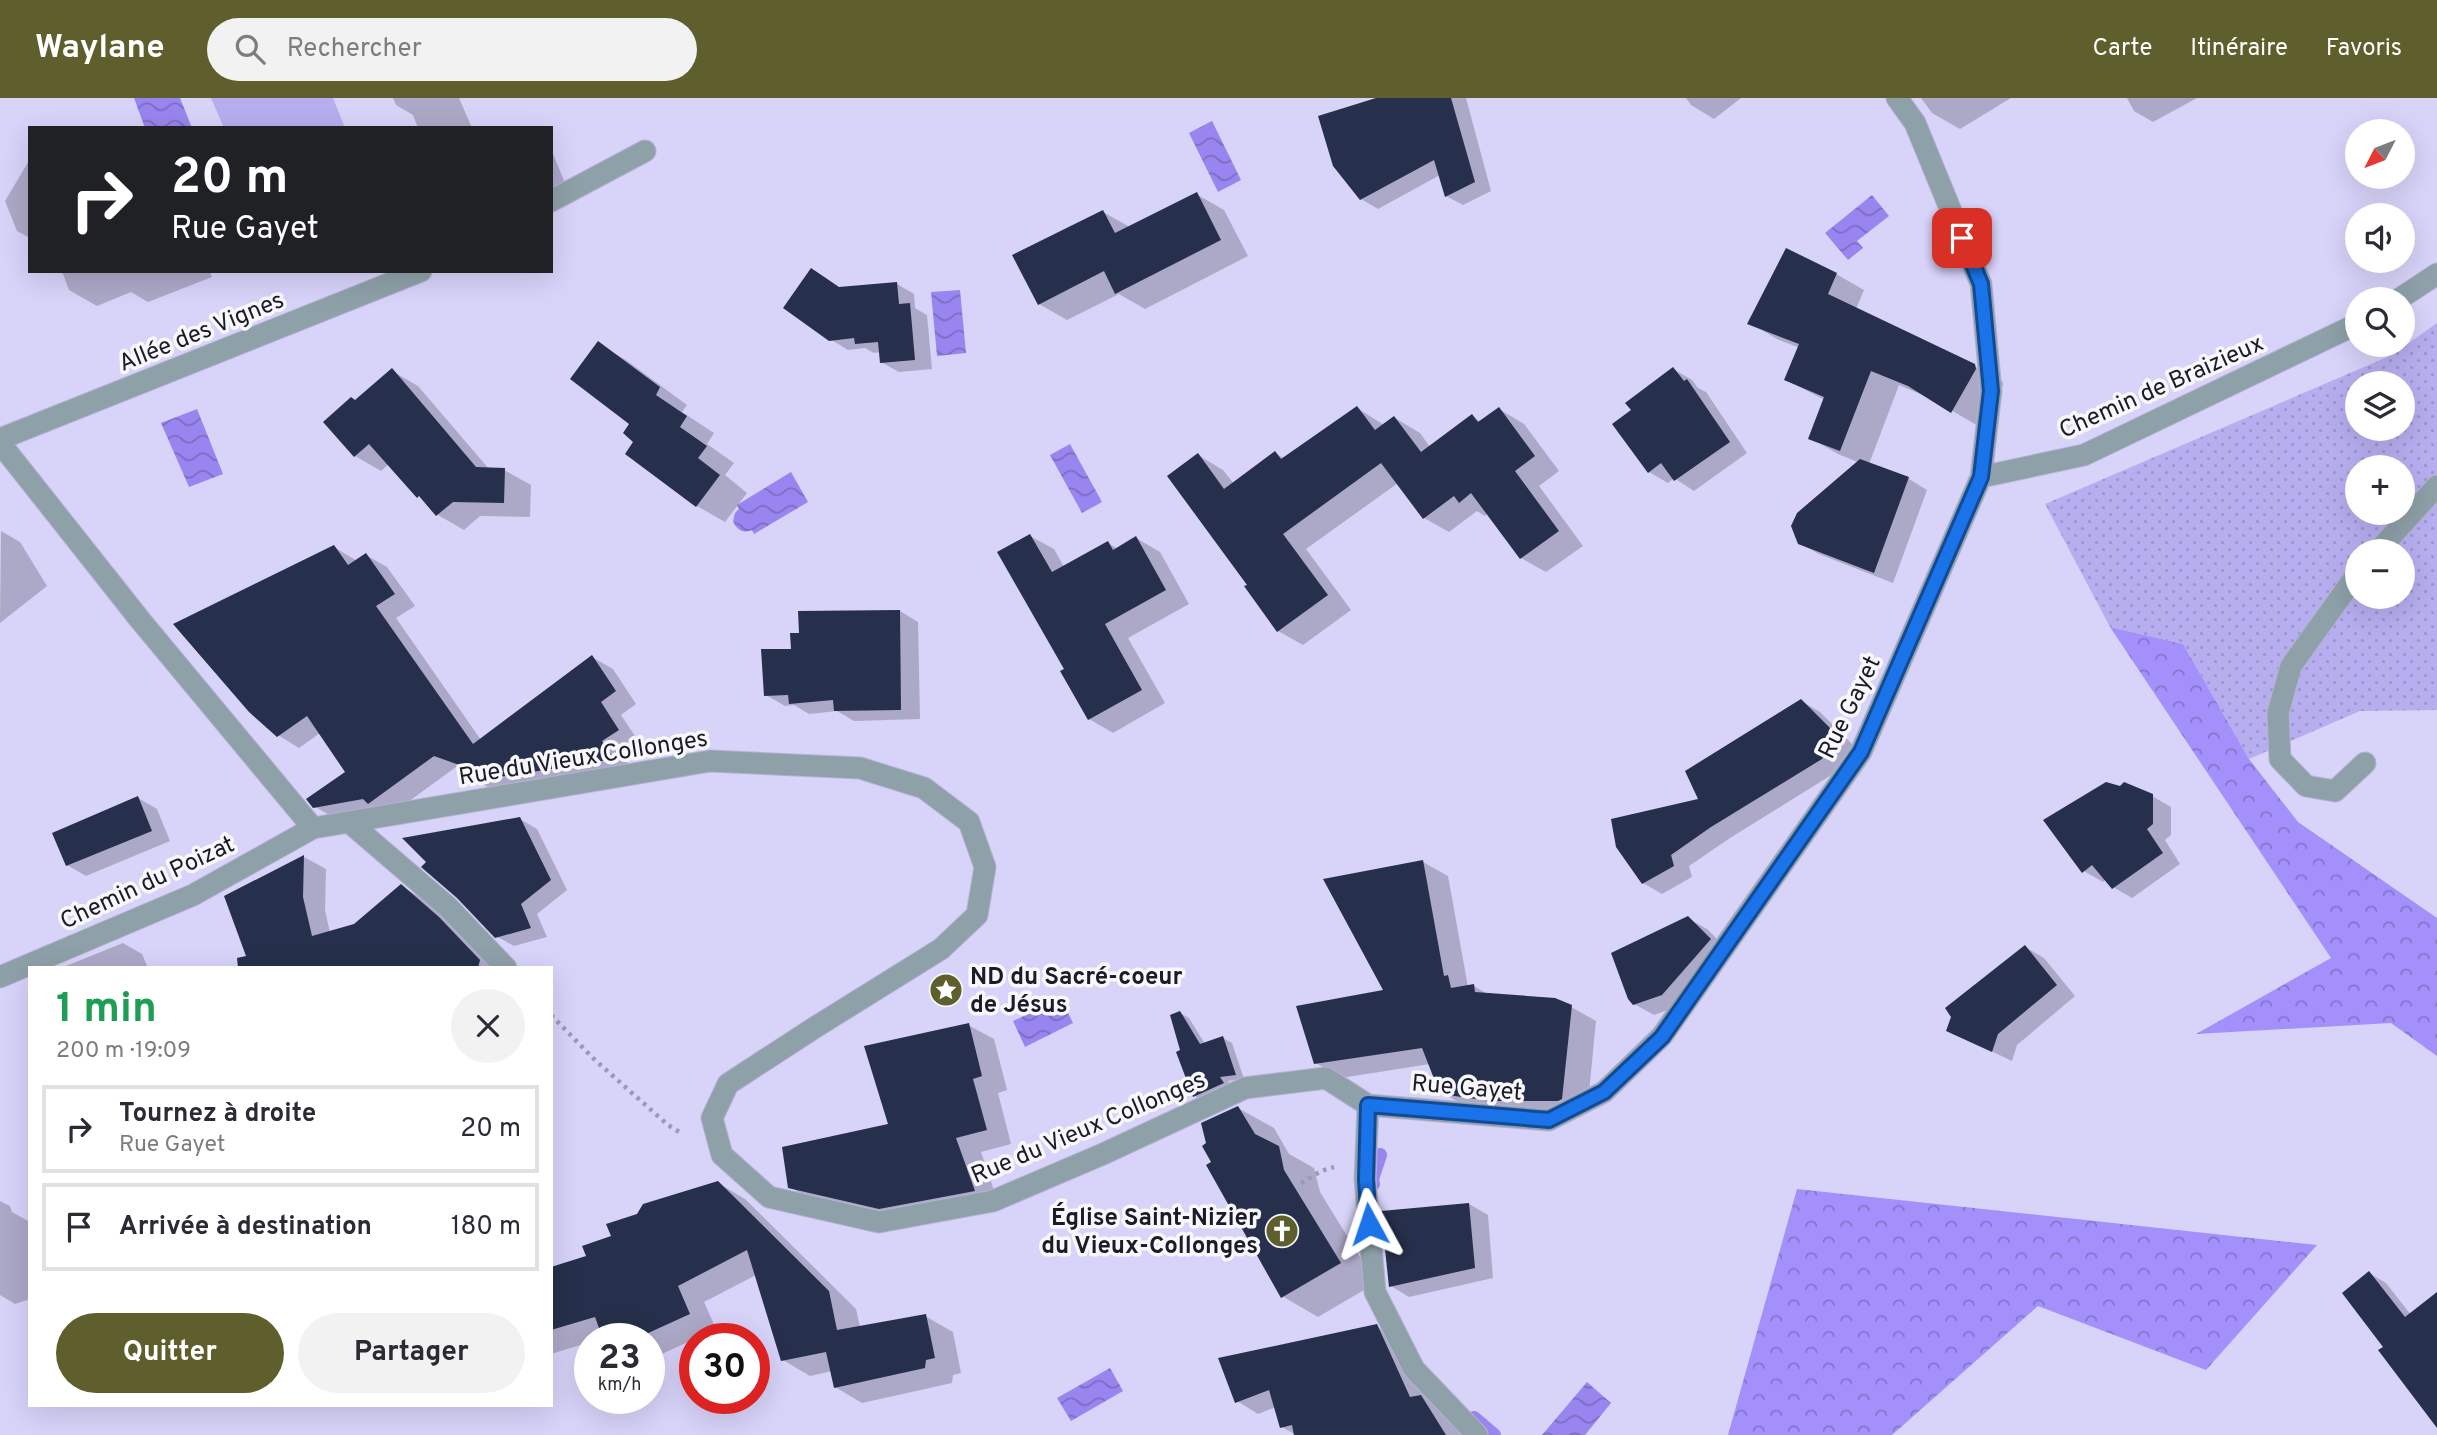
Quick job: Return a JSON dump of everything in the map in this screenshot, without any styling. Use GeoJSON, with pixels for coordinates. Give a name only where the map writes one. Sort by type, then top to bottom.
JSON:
{"type":"FeatureCollection","features":[{"type":"Feature","properties":{"kind":"street","name":"Rue Gayet"},"geometry":{"type":"LineString","coordinates":[[1368,1105],[1549,1120],[1604,1092],[1662,1037],[1861,752],[1981,477],[1991,391],[1981,284],[1915,123],[1897,98]]}},
{"type":"Feature","properties":{"kind":"street"},"geometry":{"type":"LineString","coordinates":[[553,200],[645,151]]}},
{"type":"Feature","properties":{"kind":"street","name":"Allée des Vignes"},"geometry":{"type":"LineString","coordinates":[[0,441],[417,273]]}},
{"type":"Feature","properties":{"kind":"street"},"geometry":{"type":"LineString","coordinates":[[2415,288],[2437,274]]}},
{"type":"Feature","properties":{"kind":"street","name":"Chemin de Braizieux"},"geometry":{"type":"LineString","coordinates":[[1981,477],[2084,455],[2345,330]]}},
{"type":"Feature","properties":{"kind":"street"},"geometry":{"type":"LineString","coordinates":[[0,441],[141,621],[313,828]]}},
{"type":"Feature","properties":{"kind":"street"},"geometry":{"type":"LineString","coordinates":[[2389,539],[2437,486]]}},
{"type":"Feature","properties":{"kind":"street"},"geometry":{"type":"LineString","coordinates":[[2345,591],[2291,666],[2278,713],[2280,759],[2305,786],[2335,791],[2365,763]]}},
{"type":"Feature","properties":{"kind":"street","name":"Rue du Vieux Collonges"},"geometry":{"type":"LineString","coordinates":[[313,828],[710,761],[860,768],[923,788],[969,822],[985,867],[977,915],[941,949],[728,1084],[712,1118],[722,1155],[769,1198],[879,1222],[993,1200],[1103,1154],[1245,1088],[1326,1077],[1368,1105]]}},
{"type":"Feature","properties":{"kind":"street"},"geometry":{"type":"LineString","coordinates":[[349,822],[448,907],[504,966]]}},
{"type":"Feature","properties":{"kind":"street","name":"Chemin du Poizat"},"geometry":{"type":"LineString","coordinates":[[0,977],[193,895],[313,828]]}},
{"type":"Feature","properties":{"kind":"street"},"geometry":{"type":"LineString","coordinates":[[1368,1105],[1366,1179],[1375,1292],[1414,1369],[1478,1435]]}},
{"type":"Feature","properties":{"kind":"path"},"geometry":{"type":"LineString","coordinates":[[553,1017],[595,1060],[668,1125],[722,1155]]}},
{"type":"Feature","properties":{"kind":"path"},"geometry":{"type":"LineString","coordinates":[[1301,1183],[1321,1171]]}},
{"type":"Feature","properties":{"kind":"shaded area"},"geometry":{"type":"Polygon","coordinates":[[[211,98],[333,98],[344,126],[223,126],[211,98]]]}},
{"type":"Feature","properties":{"kind":"shaded area"},"geometry":{"type":"Polygon","coordinates":[[[2437,323],[2437,710],[2360,711],[2249,759],[2183,644],[2110,627],[2045,504],[2345,375],[2345,441],[2415,441],[2415,371],[2355,371],[2387,357],[2415,357],[2415,339],[2437,323]]]}},
{"type":"Feature","properties":{"kind":"green space"},"geometry":{"type":"Polygon","coordinates":[[[2110,627],[2183,644],[2249,759],[2298,822],[2437,918],[2437,1056],[2391,1023],[2196,1034],[2331,958],[2110,627]]]}},
{"type":"Feature","properties":{"kind":"green space"},"geometry":{"type":"Polygon","coordinates":[[[1797,1189],[2317,1245],[2206,1370],[2038,1306],[1892,1435],[1728,1435],[1797,1189]]]}},
{"type":"Feature","properties":{"kind":"water"},"geometry":{"type":"Polygon","coordinates":[[[134,98],[180,98],[191,126],[144,126],[134,98]]]}},
{"type":"Feature","properties":{"kind":"water"},"geometry":{"type":"Polygon","coordinates":[[[1212,121],[1241,180],[1218,192],[1189,133],[1212,121]]]}},
{"type":"Feature","properties":{"kind":"water"},"geometry":{"type":"Polygon","coordinates":[[[1872,195],[1889,216],[1857,241],[1863,248],[1848,260],[1825,233],[1872,195]]]}},
{"type":"Feature","properties":{"kind":"water"},"geometry":{"type":"Polygon","coordinates":[[[960,290],[966,353],[937,356],[931,292],[960,290]]]}},
{"type":"Feature","properties":{"kind":"water"},"geometry":{"type":"Polygon","coordinates":[[[197,409],[223,474],[189,487],[161,423],[197,409]]]}},
{"type":"Feature","properties":{"kind":"water"},"geometry":{"type":"Polygon","coordinates":[[[1070,444],[1102,502],[1082,513],[1050,455],[1070,444]]]}},
{"type":"Feature","properties":{"kind":"water"},"geometry":{"type":"Polygon","coordinates":[[[791,472],[808,502],[754,534],[752,530],[743,531],[738,528],[733,521],[739,509],[737,505],[791,472]]]}},
{"type":"Feature","properties":{"kind":"water"},"geometry":{"type":"Polygon","coordinates":[[[1061,999],[1073,1023],[1025,1047],[1013,1021],[1061,999]]]}},
{"type":"Feature","properties":{"kind":"water"},"geometry":{"type":"Polygon","coordinates":[[[1110,1368],[1123,1391],[1071,1421],[1057,1398],[1110,1368]]]}},
{"type":"Feature","properties":{"kind":"water"},"geometry":{"type":"Polygon","coordinates":[[[1587,1382],[1611,1403],[1585,1435],[1542,1435],[1587,1382]]]}},
{"type":"Feature","properties":{"kind":"building"},"geometry":{"type":"Polygon","coordinates":[[[1376,98],[1451,98],[1475,182],[1445,197],[1434,160],[1360,200],[1333,166],[1318,116],[1376,98]]]}},
{"type":"Feature","properties":{"kind":"building"},"geometry":{"type":"Polygon","coordinates":[[[1197,192],[1221,240],[1115,294],[1104,271],[1038,305],[1012,255],[1103,210],[1115,233],[1197,192]]]}},
{"type":"Feature","properties":{"kind":"building"},"geometry":{"type":"Polygon","coordinates":[[[1786,248],[1837,273],[1828,294],[1975,364],[1976,369],[1951,413],[1908,386],[1871,371],[1840,451],[1808,439],[1824,397],[1784,380],[1799,344],[1747,324],[1786,248]]]}},
{"type":"Feature","properties":{"kind":"building"},"geometry":{"type":"Polygon","coordinates":[[[811,268],[839,287],[897,282],[899,304],[910,303],[915,360],[880,363],[878,342],[855,344],[854,338],[829,341],[783,308],[811,268]]]}},
{"type":"Feature","properties":{"kind":"building"},"geometry":{"type":"Polygon","coordinates":[[[598,341],[660,387],[656,395],[687,416],[680,427],[707,446],[698,458],[720,475],[696,507],[625,454],[633,442],[623,433],[629,424],[570,379],[598,341]]]}},
{"type":"Feature","properties":{"kind":"building"},"geometry":{"type":"Polygon","coordinates":[[[1673,367],[1684,381],[1687,379],[1730,442],[1674,481],[1661,463],[1648,473],[1612,424],[1631,410],[1625,403],[1673,367]]]}},
{"type":"Feature","properties":{"kind":"building"},"geometry":{"type":"Polygon","coordinates":[[[392,368],[476,467],[505,468],[504,503],[453,502],[436,516],[369,444],[354,457],[323,422],[351,397],[355,400],[392,368]]]}},
{"type":"Feature","properties":{"kind":"building"},"geometry":{"type":"Polygon","coordinates":[[[1357,406],[1375,430],[1394,416],[1421,452],[1472,414],[1478,422],[1499,407],[1535,456],[1515,471],[1559,531],[1520,559],[1471,493],[1459,503],[1454,496],[1423,519],[1381,463],[1283,534],[1328,595],[1277,632],[1244,586],[1247,585],[1167,476],[1198,453],[1224,489],[1275,451],[1281,459],[1357,406]]]}},
{"type":"Feature","properties":{"kind":"building"},"geometry":{"type":"Polygon","coordinates":[[[1860,459],[1909,477],[1874,573],[1798,544],[1791,526],[1797,513],[1860,459]]]}},
{"type":"Feature","properties":{"kind":"building"},"geometry":{"type":"Polygon","coordinates":[[[1030,534],[1052,572],[1108,541],[1113,550],[1136,536],[1166,590],[1105,624],[1142,690],[1088,720],[1060,671],[1064,669],[997,552],[1030,534]]]}},
{"type":"Feature","properties":{"kind":"building"},"geometry":{"type":"Polygon","coordinates":[[[334,545],[348,565],[366,553],[395,594],[376,606],[473,744],[592,655],[616,691],[601,702],[619,730],[602,741],[614,759],[474,781],[465,767],[434,756],[368,804],[363,799],[313,808],[306,799],[345,772],[307,716],[277,737],[249,712],[173,624],[334,545]]]}},
{"type":"Feature","properties":{"kind":"building"},"geometry":{"type":"Polygon","coordinates":[[[900,610],[901,710],[834,711],[833,700],[789,704],[788,695],[764,696],[761,649],[791,649],[790,633],[799,633],[798,611],[900,610]]]}},
{"type":"Feature","properties":{"kind":"building"},"geometry":{"type":"Polygon","coordinates":[[[1801,699],[1836,734],[1822,759],[1711,827],[1671,855],[1674,866],[1642,884],[1616,847],[1611,819],[1698,799],[1685,771],[1801,699]]]}},
{"type":"Feature","properties":{"kind":"building"},"geometry":{"type":"Polygon","coordinates":[[[2106,782],[2120,786],[2124,782],[2153,794],[2153,824],[2147,829],[2163,853],[2112,889],[2092,865],[2082,873],[2043,820],[2106,782]]]}},
{"type":"Feature","properties":{"kind":"building"},"geometry":{"type":"Polygon","coordinates":[[[138,796],[152,831],[66,866],[52,833],[138,796]]]}},
{"type":"Feature","properties":{"kind":"building"},"geometry":{"type":"Polygon","coordinates":[[[520,817],[551,880],[521,904],[531,928],[495,938],[457,898],[421,867],[426,862],[402,838],[520,817]]]}},
{"type":"Feature","properties":{"kind":"building"},"geometry":{"type":"Polygon","coordinates":[[[304,855],[303,897],[312,936],[354,924],[401,884],[439,917],[480,960],[478,966],[238,966],[237,958],[246,956],[224,896],[304,855]]]}},
{"type":"Feature","properties":{"kind":"building"},"geometry":{"type":"Polygon","coordinates":[[[1423,860],[1444,976],[1448,975],[1451,988],[1474,984],[1475,992],[1555,998],[1572,1005],[1562,1099],[1491,1101],[1440,1094],[1422,1048],[1314,1064],[1296,1006],[1383,990],[1323,879],[1423,860]]]}},
{"type":"Feature","properties":{"kind":"building"},"geometry":{"type":"Polygon","coordinates":[[[1688,916],[1711,939],[1662,995],[1633,1005],[1628,999],[1611,953],[1688,916]]]}},
{"type":"Feature","properties":{"kind":"building"},"geometry":{"type":"Polygon","coordinates":[[[2025,945],[2057,985],[1998,1034],[1992,1052],[1946,1031],[1951,1017],[1945,1008],[2025,945]]]}},
{"type":"Feature","properties":{"kind":"building"},"geometry":{"type":"Polygon","coordinates":[[[1180,1011],[1200,1044],[1223,1036],[1236,1075],[1220,1077],[1224,1083],[1193,1097],[1176,1052],[1180,1050],[1170,1015],[1180,1011]]]}},
{"type":"Feature","properties":{"kind":"building"},"geometry":{"type":"Polygon","coordinates":[[[969,1023],[982,1076],[973,1079],[987,1130],[956,1138],[975,1191],[879,1209],[788,1188],[782,1147],[888,1124],[864,1046],[969,1023]]]}},
{"type":"Feature","properties":{"kind":"building","name":"Église Saint-Nizier du Vieux-Collonges"},"geometry":{"type":"Polygon","coordinates":[[[1238,1106],[1255,1134],[1279,1146],[1284,1170],[1341,1263],[1281,1298],[1206,1165],[1211,1162],[1202,1146],[1206,1143],[1201,1123],[1238,1106]]]}},
{"type":"Feature","properties":{"kind":"building"},"geometry":{"type":"Polygon","coordinates":[[[718,1181],[829,1291],[837,1330],[926,1314],[935,1358],[926,1360],[925,1368],[834,1388],[826,1352],[781,1361],[747,1250],[678,1286],[690,1314],[665,1325],[665,1323],[597,1323],[595,1317],[553,1329],[553,1266],[586,1256],[582,1246],[611,1236],[606,1224],[637,1214],[643,1204],[718,1181]]]}},
{"type":"Feature","properties":{"kind":"building"},"geometry":{"type":"Polygon","coordinates":[[[1469,1203],[1475,1268],[1389,1287],[1381,1211],[1469,1203]]]}},
{"type":"Feature","properties":{"kind":"building"},"geometry":{"type":"Polygon","coordinates":[[[2369,1271],[2405,1317],[2437,1292],[2437,1428],[2378,1350],[2383,1347],[2342,1293],[2369,1271]]]}},
{"type":"Feature","properties":{"kind":"building"},"geometry":{"type":"Polygon","coordinates":[[[1377,1324],[1410,1397],[1421,1395],[1446,1435],[1294,1435],[1292,1425],[1280,1428],[1269,1390],[1235,1403],[1218,1358],[1377,1324]]]}},
{"type":"Feature","properties":{"kind":"waterway"},"geometry":{"type":"LineString","coordinates":[[1373,1184],[1372,1179],[1380,1155]]}},
{"type":"Feature","properties":{"kind":"waterway"},"geometry":{"type":"LineString","coordinates":[[1474,1418],[1494,1435]]}},
{"type":"Feature","properties":{"kind":"place","name":"ND du Sacré-coeur de Jésus"},"geometry":{"type":"Point","coordinates":[946,990]}},
{"type":"Feature","properties":{"kind":"place","name":"Église Saint-Nizier du Vieux-Collonges"},"geometry":{"type":"Point","coordinates":[1282,1231]}},
{"type":"Feature","properties":{"kind":"route"},"geometry":{"type":"LineString","coordinates":[[1369,1224],[1366,1179],[1368,1105],[1549,1120],[1604,1092],[1662,1037],[1861,752],[1981,477],[1991,391],[1981,284],[1962,238]]}}]}
